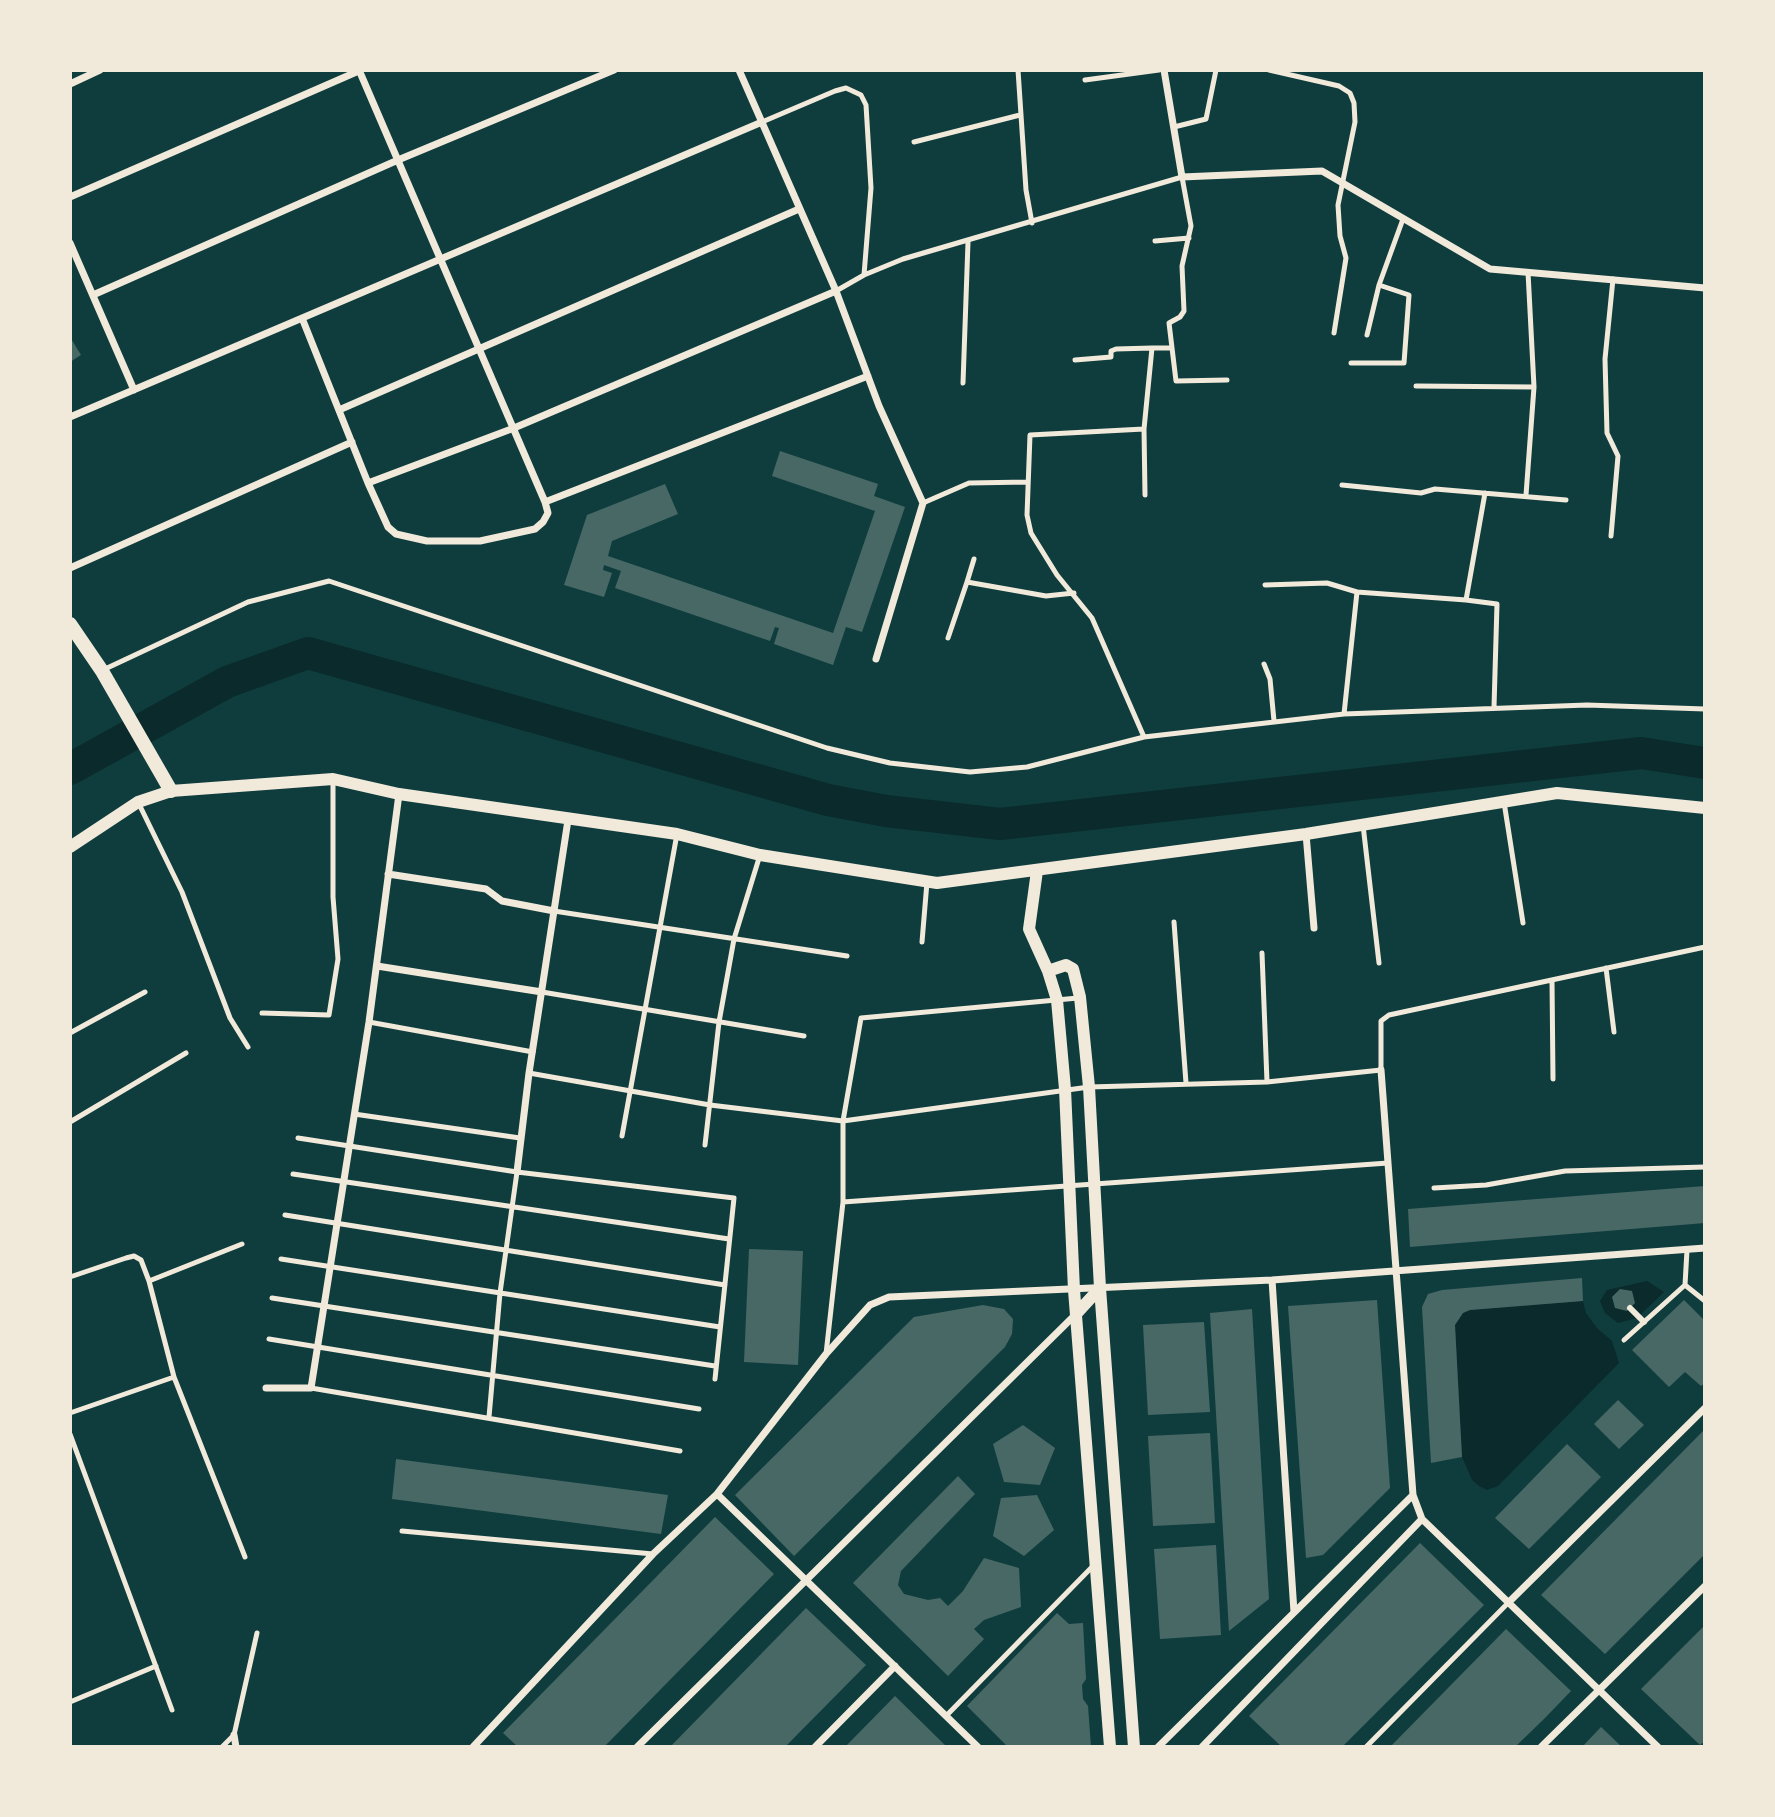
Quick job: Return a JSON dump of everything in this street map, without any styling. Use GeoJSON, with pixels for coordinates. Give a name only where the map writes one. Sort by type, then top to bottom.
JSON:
{"type":"FeatureCollection","features":[{"type":"Feature","properties":{"kind":"main road"},"geometry":{"type":"LineString","coordinates":[[70,624],[102,671],[161,769],[171,791]]}},
{"type":"Feature","properties":{"kind":"street"},"geometry":{"type":"LineString","coordinates":[[70,84],[100,70]]}},
{"type":"Feature","properties":{"kind":"street"},"geometry":{"type":"LineString","coordinates":[[70,197],[359,70],[545,502],[546,518],[535,529],[480,541],[427,541],[403,537],[388,527],[302,318]]}},
{"type":"Feature","properties":{"kind":"street"},"geometry":{"type":"LineString","coordinates":[[93,295],[398,160],[614,70]]}},
{"type":"Feature","properties":{"kind":"street"},"geometry":{"type":"LineString","coordinates":[[739,70],[836,291],[868,376],[923,503],[876,659]]}},
{"type":"Feature","properties":{"kind":"street"},"geometry":{"type":"LineString","coordinates":[[1161,70],[1182,177],[1322,171],[1490,269],[1705,288]]}},
{"type":"Feature","properties":{"kind":"street"},"geometry":{"type":"LineString","coordinates":[[70,417],[762,122]]}},
{"type":"Feature","properties":{"kind":"street"},"geometry":{"type":"LineString","coordinates":[[339,410],[799,209]]}},
{"type":"Feature","properties":{"kind":"street"},"geometry":{"type":"LineString","coordinates":[[70,243],[134,390]]}},
{"type":"Feature","properties":{"kind":"street"},"geometry":{"type":"LineString","coordinates":[[368,483],[514,429],[836,291]]}},
{"type":"Feature","properties":{"kind":"street"},"geometry":{"type":"LineString","coordinates":[[545,502],[868,376]]}},
{"type":"Feature","properties":{"kind":"street"},"geometry":{"type":"LineString","coordinates":[[70,568],[352,442]]}},
{"type":"Feature","properties":{"kind":"street"},"geometry":{"type":"LineString","coordinates":[[70,847],[138,802],[171,791],[333,779],[399,794],[677,834],[760,855],[927,882],[1037,871],[1306,834],[1558,793],[1705,808]]}},
{"type":"Feature","properties":{"kind":"street"},"geometry":{"type":"LineString","coordinates":[[266,1388],[310,1388],[369,1022],[399,794]]}},
{"type":"Feature","properties":{"kind":"street"},"geometry":{"type":"LineString","coordinates":[[517,1172],[529,1073],[568,820]]}},
{"type":"Feature","properties":{"kind":"street"},"geometry":{"type":"LineString","coordinates":[[1306,834],[1314,928]]}},
{"type":"Feature","properties":{"kind":"street"},"geometry":{"type":"LineString","coordinates":[[1037,871],[1029,929],[1048,971],[1057,1000],[1065,1089],[1074,1290],[1110,1747]]}},
{"type":"Feature","properties":{"kind":"street"},"geometry":{"type":"LineString","coordinates":[[388,874],[486,889],[502,901],[554,911]]}},
{"type":"Feature","properties":{"kind":"street"},"geometry":{"type":"LineString","coordinates":[[1048,971],[1066,965],[1073,970],[1080,997],[1089,1087],[1100,1288],[1134,1747]]}},
{"type":"Feature","properties":{"kind":"street"},"geometry":{"type":"LineString","coordinates":[[377,966],[542,992]]}},
{"type":"Feature","properties":{"kind":"street"},"geometry":{"type":"LineString","coordinates":[[1381,1070],[1413,1495],[1422,1519],[1658,1747]]}},
{"type":"Feature","properties":{"kind":"street"},"geometry":{"type":"LineString","coordinates":[[477,1746],[653,1554],[718,1494],[826,1354],[870,1305],[889,1297],[1272,1280],[1705,1248]]}},
{"type":"Feature","properties":{"kind":"street"},"geometry":{"type":"LineString","coordinates":[[1272,1280],[1294,1612]]}},
{"type":"Feature","properties":{"kind":"street"},"geometry":{"type":"LineString","coordinates":[[637,1747],[807,1582],[1100,1288]]}},
{"type":"Feature","properties":{"kind":"street"},"geometry":{"type":"LineString","coordinates":[[1630,1308],[1644,1322]]}},
{"type":"Feature","properties":{"kind":"street"},"geometry":{"type":"LineString","coordinates":[[1508,1604],[1705,1408]]}},
{"type":"Feature","properties":{"kind":"street"},"geometry":{"type":"LineString","coordinates":[[718,1494],[978,1747]]}},
{"type":"Feature","properties":{"kind":"street"},"geometry":{"type":"LineString","coordinates":[[1158,1747],[1413,1495]]}},
{"type":"Feature","properties":{"kind":"street"},"geometry":{"type":"LineString","coordinates":[[1202,1747],[1422,1519]]}},
{"type":"Feature","properties":{"kind":"street"},"geometry":{"type":"LineString","coordinates":[[1541,1747],[1705,1586]]}},
{"type":"Feature","properties":{"kind":"street"},"geometry":{"type":"LineString","coordinates":[[815,1747],[895,1666]]}},
{"type":"Feature","properties":{"kind":"street"},"geometry":{"type":"LineString","coordinates":[[234,1735],[236,1747]]}},
{"type":"Feature","properties":{"kind":"lane"},"geometry":{"type":"LineString","coordinates":[[1018,70],[1026,190],[1032,223]]}},
{"type":"Feature","properties":{"kind":"lane"},"geometry":{"type":"LineString","coordinates":[[1085,80],[1161,70]]}},
{"type":"Feature","properties":{"kind":"lane"},"geometry":{"type":"LineString","coordinates":[[1174,127],[1206,119],[1216,70]]}},
{"type":"Feature","properties":{"kind":"lane"},"geometry":{"type":"LineString","coordinates":[[1269,70],[1339,86],[1350,93],[1355,122],[1341,183],[1339,223],[1346,258],[1334,333]]}},
{"type":"Feature","properties":{"kind":"lane"},"geometry":{"type":"LineString","coordinates":[[762,122],[846,88],[861,95],[866,105],[871,188],[864,275]]}},
{"type":"Feature","properties":{"kind":"lane"},"geometry":{"type":"LineString","coordinates":[[914,142],[1020,115]]}},
{"type":"Feature","properties":{"kind":"lane"},"geometry":{"type":"LineString","coordinates":[[836,291],[864,275],[903,259],[1182,177],[1191,226],[1182,266],[1184,311],[1180,317],[1169,323],[1176,381],[1227,380]]}},
{"type":"Feature","properties":{"kind":"lane"},"geometry":{"type":"LineString","coordinates":[[1367,335],[1379,285],[1403,219]]}},
{"type":"Feature","properties":{"kind":"lane"},"geometry":{"type":"LineString","coordinates":[[1155,241],[1189,238]]}},
{"type":"Feature","properties":{"kind":"lane"},"geometry":{"type":"LineString","coordinates":[[963,383],[968,242]]}},
{"type":"Feature","properties":{"kind":"lane"},"geometry":{"type":"LineString","coordinates":[[1525,495],[1534,387],[1528,272]]}},
{"type":"Feature","properties":{"kind":"lane"},"geometry":{"type":"LineString","coordinates":[[1611,536],[1618,456],[1606,433],[1605,359],[1613,279]]}},
{"type":"Feature","properties":{"kind":"lane"},"geometry":{"type":"LineString","coordinates":[[1351,363],[1404,363],[1409,295],[1379,285]]}},
{"type":"Feature","properties":{"kind":"lane"},"geometry":{"type":"LineString","coordinates":[[1145,495],[1144,429],[1152,348]]}},
{"type":"Feature","properties":{"kind":"lane"},"geometry":{"type":"LineString","coordinates":[[1074,360],[1111,358],[1111,351],[1116,349],[1172,348]]}},
{"type":"Feature","properties":{"kind":"lane"},"geometry":{"type":"LineString","coordinates":[[1416,386],[1534,387]]}},
{"type":"Feature","properties":{"kind":"lane"},"geometry":{"type":"LineString","coordinates":[[1144,429],[1030,435],[1027,515],[1031,533],[1057,575],[1092,618],[1144,737]]}},
{"type":"Feature","properties":{"kind":"lane"},"geometry":{"type":"LineString","coordinates":[[923,503],[969,483],[1028,482]]}},
{"type":"Feature","properties":{"kind":"lane"},"geometry":{"type":"LineString","coordinates":[[1342,485],[1421,493],[1436,489],[1566,500]]}},
{"type":"Feature","properties":{"kind":"lane"},"geometry":{"type":"LineString","coordinates":[[1466,600],[1485,493]]}},
{"type":"Feature","properties":{"kind":"lane"},"geometry":{"type":"LineString","coordinates":[[948,638],[974,559]]}},
{"type":"Feature","properties":{"kind":"lane"},"geometry":{"type":"LineString","coordinates":[[102,671],[248,602],[329,581],[827,748],[890,763],[970,772],[1027,767],[1144,737],[1344,714],[1587,705],[1705,709]]}},
{"type":"Feature","properties":{"kind":"lane"},"geometry":{"type":"LineString","coordinates":[[967,582],[1046,596],[1074,593]]}},
{"type":"Feature","properties":{"kind":"lane"},"geometry":{"type":"LineString","coordinates":[[1265,585],[1327,583],[1357,592],[1497,604],[1494,707]]}},
{"type":"Feature","properties":{"kind":"lane"},"geometry":{"type":"LineString","coordinates":[[1344,714],[1357,592]]}},
{"type":"Feature","properties":{"kind":"lane"},"geometry":{"type":"LineString","coordinates":[[1264,664],[1270,679],[1274,721]]}},
{"type":"Feature","properties":{"kind":"lane"},"geometry":{"type":"LineString","coordinates":[[262,1013],[329,1015],[338,959],[333,897],[333,779]]}},
{"type":"Feature","properties":{"kind":"lane"},"geometry":{"type":"LineString","coordinates":[[138,802],[182,892],[230,1018],[248,1047]]}},
{"type":"Feature","properties":{"kind":"lane"},"geometry":{"type":"LineString","coordinates":[[1504,802],[1522,923]]}},
{"type":"Feature","properties":{"kind":"lane"},"geometry":{"type":"LineString","coordinates":[[1363,825],[1379,963]]}},
{"type":"Feature","properties":{"kind":"lane"},"geometry":{"type":"LineString","coordinates":[[622,1136],[677,834]]}},
{"type":"Feature","properties":{"kind":"lane"},"geometry":{"type":"LineString","coordinates":[[705,1145],[719,1021],[734,939],[760,855]]}},
{"type":"Feature","properties":{"kind":"lane"},"geometry":{"type":"LineString","coordinates":[[922,942],[927,882]]}},
{"type":"Feature","properties":{"kind":"lane"},"geometry":{"type":"LineString","coordinates":[[554,911],[847,956]]}},
{"type":"Feature","properties":{"kind":"lane"},"geometry":{"type":"LineString","coordinates":[[1174,922],[1186,1083]]}},
{"type":"Feature","properties":{"kind":"lane"},"geometry":{"type":"LineString","coordinates":[[529,1073],[710,1105],[843,1121],[1065,1089],[1267,1082],[1381,1070],[1381,1021],[1389,1015],[1705,947]]}},
{"type":"Feature","properties":{"kind":"lane"},"geometry":{"type":"LineString","coordinates":[[1262,953],[1267,1082]]}},
{"type":"Feature","properties":{"kind":"lane"},"geometry":{"type":"LineString","coordinates":[[1606,968],[1614,1032]]}},
{"type":"Feature","properties":{"kind":"lane"},"geometry":{"type":"LineString","coordinates":[[1552,980],[1553,1079]]}},
{"type":"Feature","properties":{"kind":"lane"},"geometry":{"type":"LineString","coordinates":[[70,1033],[145,992]]}},
{"type":"Feature","properties":{"kind":"lane"},"geometry":{"type":"LineString","coordinates":[[542,992],[804,1036]]}},
{"type":"Feature","properties":{"kind":"lane"},"geometry":{"type":"LineString","coordinates":[[826,1354],[843,1202],[843,1121],[861,1017],[1080,997]]}},
{"type":"Feature","properties":{"kind":"lane"},"geometry":{"type":"LineString","coordinates":[[369,1022],[533,1052]]}},
{"type":"Feature","properties":{"kind":"lane"},"geometry":{"type":"LineString","coordinates":[[70,1122],[186,1053]]}},
{"type":"Feature","properties":{"kind":"lane"},"geometry":{"type":"LineString","coordinates":[[354,1114],[520,1138]]}},
{"type":"Feature","properties":{"kind":"lane"},"geometry":{"type":"LineString","coordinates":[[298,1138],[517,1172],[734,1198],[715,1379]]}},
{"type":"Feature","properties":{"kind":"lane"},"geometry":{"type":"LineString","coordinates":[[843,1202],[1388,1163]]}},
{"type":"Feature","properties":{"kind":"lane"},"geometry":{"type":"LineString","coordinates":[[1434,1188],[1486,1185],[1565,1171],[1705,1167]]}},
{"type":"Feature","properties":{"kind":"lane"},"geometry":{"type":"LineString","coordinates":[[489,1417],[495,1334],[517,1172]]}},
{"type":"Feature","properties":{"kind":"lane"},"geometry":{"type":"LineString","coordinates":[[292,1174],[729,1239]]}},
{"type":"Feature","properties":{"kind":"lane"},"geometry":{"type":"LineString","coordinates":[[285,1215],[724,1285]]}},
{"type":"Feature","properties":{"kind":"lane"},"geometry":{"type":"LineString","coordinates":[[149,1280],[242,1244]]}},
{"type":"Feature","properties":{"kind":"lane"},"geometry":{"type":"LineString","coordinates":[[1624,1340],[1685,1285],[1687,1250]]}},
{"type":"Feature","properties":{"kind":"lane"},"geometry":{"type":"LineString","coordinates":[[70,1277],[134,1256],[141,1260],[149,1280],[174,1377],[245,1557]]}},
{"type":"Feature","properties":{"kind":"lane"},"geometry":{"type":"LineString","coordinates":[[281,1259],[720,1328]]}},
{"type":"Feature","properties":{"kind":"lane"},"geometry":{"type":"LineString","coordinates":[[1685,1285],[1705,1301]]}},
{"type":"Feature","properties":{"kind":"lane"},"geometry":{"type":"LineString","coordinates":[[272,1298],[715,1366]]}},
{"type":"Feature","properties":{"kind":"lane"},"geometry":{"type":"LineString","coordinates":[[269,1339],[699,1409]]}},
{"type":"Feature","properties":{"kind":"lane"},"geometry":{"type":"LineString","coordinates":[[70,1413],[174,1377]]}},
{"type":"Feature","properties":{"kind":"lane"},"geometry":{"type":"LineString","coordinates":[[310,1388],[680,1451]]}},
{"type":"Feature","properties":{"kind":"lane"},"geometry":{"type":"LineString","coordinates":[[70,1434],[172,1710]]}},
{"type":"Feature","properties":{"kind":"lane"},"geometry":{"type":"LineString","coordinates":[[402,1531],[653,1554]]}},
{"type":"Feature","properties":{"kind":"lane"},"geometry":{"type":"LineString","coordinates":[[946,1716],[1096,1564]]}},
{"type":"Feature","properties":{"kind":"lane"},"geometry":{"type":"LineString","coordinates":[[1366,1747],[1508,1604]]}},
{"type":"Feature","properties":{"kind":"lane"},"geometry":{"type":"LineString","coordinates":[[222,1747],[234,1735],[257,1633]]}},
{"type":"Feature","properties":{"kind":"lane"},"geometry":{"type":"LineString","coordinates":[[70,1702],[156,1666]]}},
{"type":"Feature","properties":{"kind":"water"},"geometry":{"type":"Polygon","coordinates":[[[1647,1281],[1664,1292],[1637,1318],[1618,1323],[1605,1313],[1600,1301],[1607,1290],[1647,1281]]]}},
{"type":"Feature","properties":{"kind":"water"},"geometry":{"type":"Polygon","coordinates":[[[1583,1301],[1586,1313],[1597,1328],[1612,1341],[1619,1363],[1498,1486],[1487,1490],[1479,1486],[1472,1480],[1462,1457],[1455,1325],[1463,1313],[1470,1310],[1583,1301]]]}},
{"type":"Feature","properties":{"kind":"building"},"geometry":{"type":"Polygon","coordinates":[[[70,337],[81,355],[70,362],[70,337]]]}},
{"type":"Feature","properties":{"kind":"building"},"geometry":{"type":"Polygon","coordinates":[[[780,451],[878,484],[874,496],[905,507],[862,632],[846,627],[833,665],[774,644],[779,628],[775,627],[770,641],[615,588],[621,571],[604,565],[603,570],[612,573],[604,597],[564,585],[587,515],[665,484],[678,514],[612,541],[608,556],[833,633],[875,511],[772,476],[780,451]]]}},
{"type":"Feature","properties":{"kind":"building"},"geometry":{"type":"Polygon","coordinates":[[[1705,1186],[1705,1223],[1410,1247],[1408,1209],[1705,1186]]]}},
{"type":"Feature","properties":{"kind":"building"},"geometry":{"type":"Polygon","coordinates":[[[749,1249],[803,1251],[798,1365],[744,1362],[749,1249]]]}},
{"type":"Feature","properties":{"kind":"building"},"geometry":{"type":"Polygon","coordinates":[[[1582,1278],[1583,1301],[1470,1310],[1463,1313],[1455,1325],[1462,1457],[1431,1463],[1422,1307],[1428,1294],[1442,1290],[1582,1278]]]}},
{"type":"Feature","properties":{"kind":"building"},"geometry":{"type":"Polygon","coordinates":[[[1620,1289],[1632,1291],[1635,1303],[1627,1311],[1615,1308],[1612,1297],[1620,1289]]]}},
{"type":"Feature","properties":{"kind":"building"},"geometry":{"type":"Polygon","coordinates":[[[1377,1300],[1390,1488],[1323,1555],[1306,1558],[1288,1306],[1377,1300]]]}},
{"type":"Feature","properties":{"kind":"building"},"geometry":{"type":"Polygon","coordinates":[[[1684,1300],[1705,1321],[1705,1383],[1701,1386],[1685,1372],[1669,1387],[1632,1350],[1684,1300]]]}},
{"type":"Feature","properties":{"kind":"building"},"geometry":{"type":"Polygon","coordinates":[[[983,1305],[1004,1309],[1013,1319],[1012,1334],[1005,1347],[794,1556],[735,1495],[914,1317],[983,1305]]]}},
{"type":"Feature","properties":{"kind":"building"},"geometry":{"type":"Polygon","coordinates":[[[1252,1309],[1269,1599],[1229,1631],[1210,1313],[1252,1309]]]}},
{"type":"Feature","properties":{"kind":"building"},"geometry":{"type":"Polygon","coordinates":[[[1204,1322],[1210,1412],[1148,1415],[1143,1325],[1204,1322]]]}},
{"type":"Feature","properties":{"kind":"building"},"geometry":{"type":"Polygon","coordinates":[[[1618,1400],[1644,1425],[1619,1449],[1594,1424],[1618,1400]]]}},
{"type":"Feature","properties":{"kind":"building"},"geometry":{"type":"Polygon","coordinates":[[[1023,1425],[1055,1448],[1040,1485],[1004,1482],[993,1444],[1023,1425]]]}},
{"type":"Feature","properties":{"kind":"building"},"geometry":{"type":"Polygon","coordinates":[[[1705,1429],[1705,1554],[1605,1654],[1541,1595],[1705,1429]]]}},
{"type":"Feature","properties":{"kind":"building"},"geometry":{"type":"Polygon","coordinates":[[[1210,1433],[1215,1523],[1153,1526],[1148,1436],[1210,1433]]]}},
{"type":"Feature","properties":{"kind":"building"},"geometry":{"type":"Polygon","coordinates":[[[1567,1444],[1601,1477],[1529,1549],[1495,1518],[1567,1444]]]}},
{"type":"Feature","properties":{"kind":"building"},"geometry":{"type":"Polygon","coordinates":[[[396,1459],[668,1495],[661,1534],[392,1499],[396,1459]]]}},
{"type":"Feature","properties":{"kind":"building"},"geometry":{"type":"Polygon","coordinates":[[[958,1476],[975,1494],[901,1571],[898,1585],[904,1594],[928,1600],[940,1598],[948,1606],[963,1591],[984,1558],[1019,1568],[1021,1607],[984,1620],[974,1629],[984,1639],[948,1676],[853,1583],[958,1476]]]}},
{"type":"Feature","properties":{"kind":"building"},"geometry":{"type":"Polygon","coordinates":[[[1037,1495],[1054,1530],[1024,1556],[993,1536],[1001,1498],[1037,1495]]]}},
{"type":"Feature","properties":{"kind":"building"},"geometry":{"type":"Polygon","coordinates":[[[715,1517],[774,1574],[604,1747],[518,1747],[503,1733],[715,1517]]]}},
{"type":"Feature","properties":{"kind":"building"},"geometry":{"type":"Polygon","coordinates":[[[1420,1543],[1484,1605],[1342,1747],[1282,1747],[1249,1716],[1420,1543]]]}},
{"type":"Feature","properties":{"kind":"building"},"geometry":{"type":"Polygon","coordinates":[[[1216,1545],[1221,1635],[1160,1639],[1154,1549],[1216,1545]]]}},
{"type":"Feature","properties":{"kind":"building"},"geometry":{"type":"Polygon","coordinates":[[[806,1608],[866,1665],[785,1747],[670,1747],[806,1608]]]}},
{"type":"Feature","properties":{"kind":"building"},"geometry":{"type":"Polygon","coordinates":[[[1057,1613],[1069,1624],[1083,1623],[1086,1679],[1082,1685],[1083,1699],[1088,1706],[1091,1747],[1008,1747],[967,1706],[1057,1613]]]}},
{"type":"Feature","properties":{"kind":"building"},"geometry":{"type":"Polygon","coordinates":[[[1705,1625],[1705,1741],[1700,1745],[1641,1689],[1705,1625]]]}},
{"type":"Feature","properties":{"kind":"building"},"geometry":{"type":"Polygon","coordinates":[[[1506,1629],[1571,1691],[1544,1719],[1515,1747],[1390,1747],[1506,1629]]]}},
{"type":"Feature","properties":{"kind":"building"},"geometry":{"type":"Polygon","coordinates":[[[895,1696],[947,1747],[845,1747],[895,1696]]]}},
{"type":"Feature","properties":{"kind":"building"},"geometry":{"type":"Polygon","coordinates":[[[1601,1727],[1622,1747],[1582,1747],[1601,1727]]]}},
{"type":"Feature","properties":{"kind":"waterway"},"geometry":{"type":"LineString","coordinates":[[70,769],[227,682],[308,653],[828,800],[886,811],[1000,824],[1641,753],[1705,763]]}}]}
